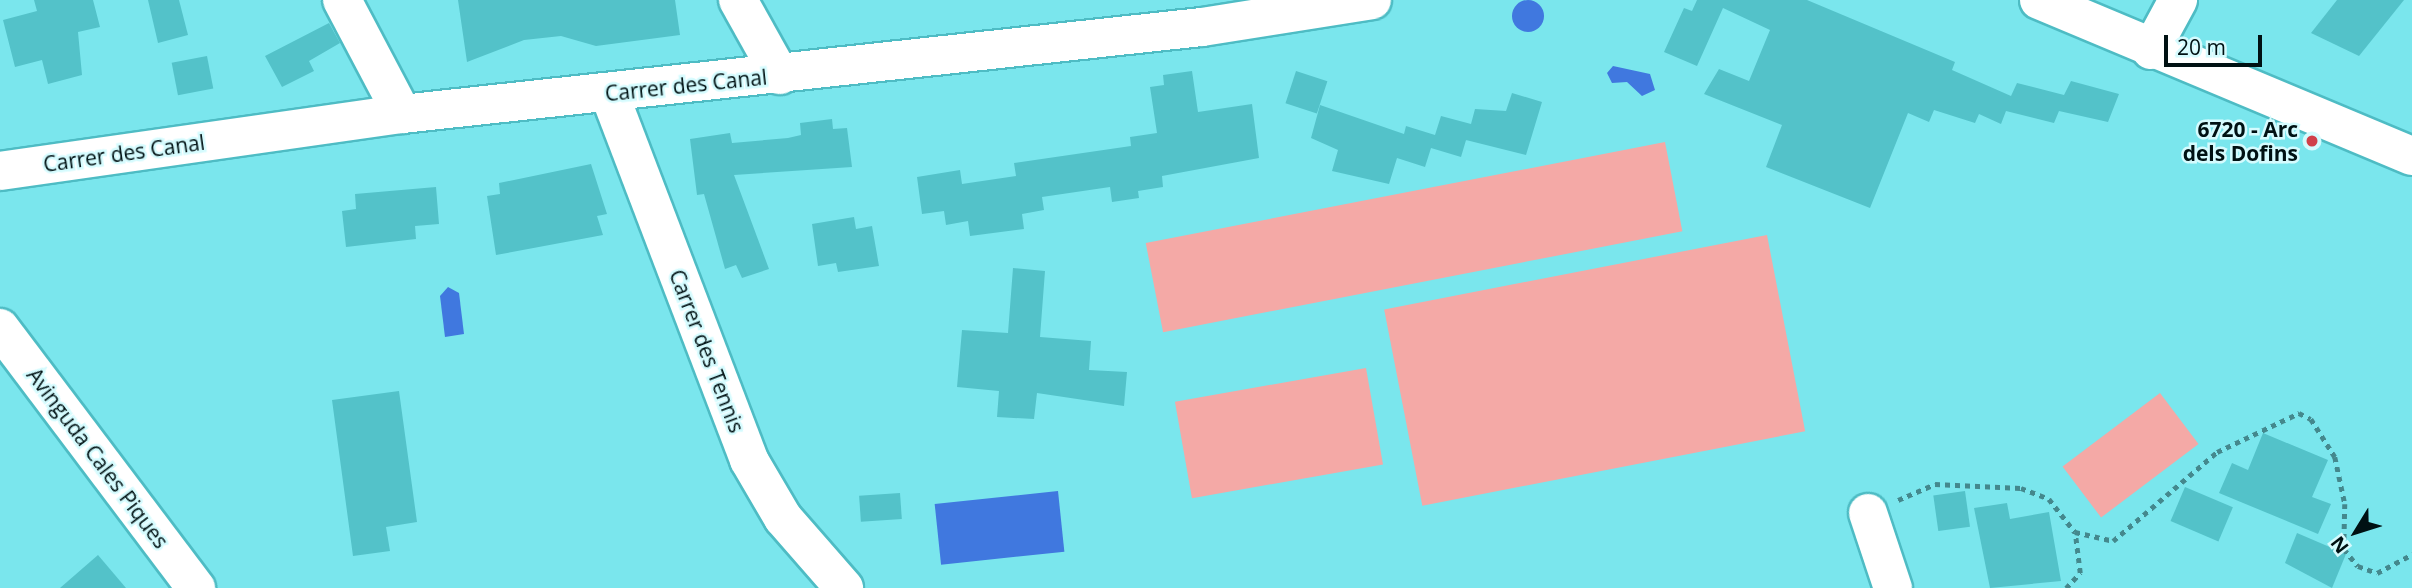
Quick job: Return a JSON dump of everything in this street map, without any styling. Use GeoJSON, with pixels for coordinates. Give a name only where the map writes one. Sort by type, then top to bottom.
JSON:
{"type":"FeatureCollection","features":[{"type":"Feature","properties":{"kind":"street"},"geometry":{"type":"LineString","coordinates":[[342,0],[402,114]]}},
{"type":"Feature","properties":{"kind":"street"},"geometry":{"type":"LineString","coordinates":[[738,0],[780,75]]}},
{"type":"Feature","properties":{"kind":"street","name":"Carrer des Canal"},"geometry":{"type":"LineString","coordinates":[[0,171],[402,114],[1202,27],[1373,0]]}},
{"type":"Feature","properties":{"kind":"street"},"geometry":{"type":"LineString","coordinates":[[2039,0],[2151,50],[2193,83],[2412,156]]}},
{"type":"Feature","properties":{"kind":"street"},"geometry":{"type":"LineString","coordinates":[[2151,50],[2178,0]]}},
{"type":"Feature","properties":{"kind":"street","name":"Carrer des Tennis"},"geometry":{"type":"LineString","coordinates":[[609,93],[721,352],[739,437],[776,506],[844,588]]}},
{"type":"Feature","properties":{"kind":"street","name":"Avinguda Cales Piques"},"geometry":{"type":"LineString","coordinates":[[0,328],[196,588]]}},
{"type":"Feature","properties":{"kind":"street"},"geometry":{"type":"LineString","coordinates":[[1868,513],[1893,588]]}},
{"type":"Feature","properties":{"kind":"path"},"geometry":{"type":"LineString","coordinates":[[2075,533],[2113,541],[2217,452],[2300,413],[2311,419],[2335,457],[2345,504],[2344,549],[2358,566],[2377,573],[2412,554]]}},
{"type":"Feature","properties":{"kind":"path"},"geometry":{"type":"LineString","coordinates":[[1868,513],[1935,484],[1982,482],[2049,499],[2075,533],[2080,573],[2066,588]]}},
{"type":"Feature","properties":{"kind":"shaded area"},"geometry":{"type":"Polygon","coordinates":[[[1665,142],[1682,231],[1163,332],[1146,243],[1665,142]]]}},
{"type":"Feature","properties":{"kind":"shaded area"},"geometry":{"type":"Polygon","coordinates":[[[1767,235],[1805,431],[1422,506],[1384,309],[1767,235]]]}},
{"type":"Feature","properties":{"kind":"shaded area"},"geometry":{"type":"Polygon","coordinates":[[[1366,368],[1383,465],[1192,498],[1175,402],[1366,368]]]}},
{"type":"Feature","properties":{"kind":"shaded area"},"geometry":{"type":"Polygon","coordinates":[[[2160,393],[2199,444],[2101,518],[2063,466],[2160,393]]]}},
{"type":"Feature","properties":{"kind":"water"},"geometry":{"type":"Polygon","coordinates":[[[1528,0],[1539,5],[1544,16],[1539,27],[1528,32],[1517,27],[1512,16],[1517,5],[1528,0]]]}},
{"type":"Feature","properties":{"kind":"water"},"geometry":{"type":"Polygon","coordinates":[[[1613,66],[1650,74],[1655,90],[1642,96],[1627,82],[1612,83],[1607,73],[1613,66]]]}},
{"type":"Feature","properties":{"kind":"water"},"geometry":{"type":"Polygon","coordinates":[[[448,287],[459,293],[464,334],[445,337],[440,296],[448,287]]]}},
{"type":"Feature","properties":{"kind":"water"},"geometry":{"type":"Polygon","coordinates":[[[1058,491],[1064,552],[941,565],[935,504],[1058,491]]]}},
{"type":"Feature","properties":{"kind":"building"},"geometry":{"type":"Polygon","coordinates":[[[34,0],[93,0],[100,27],[78,32],[82,75],[48,84],[42,60],[15,67],[3,20],[37,11],[34,0]]]}},
{"type":"Feature","properties":{"kind":"building"},"geometry":{"type":"Polygon","coordinates":[[[148,0],[179,0],[188,35],[158,43],[148,0]]]}},
{"type":"Feature","properties":{"kind":"building"},"geometry":{"type":"Polygon","coordinates":[[[458,0],[675,0],[680,35],[596,46],[561,36],[524,40],[467,62],[458,0]]]}},
{"type":"Feature","properties":{"kind":"building"},"geometry":{"type":"Polygon","coordinates":[[[1697,0],[1807,0],[1955,62],[1952,70],[2011,96],[2017,83],[2064,95],[2071,81],[2119,94],[2108,122],[2059,111],[2054,123],[2006,111],[2001,124],[1979,114],[1975,123],[1934,110],[1929,122],[1908,113],[1870,208],[1766,167],[1782,125],[1704,94],[1719,69],[1749,81],[1770,30],[1723,8],[1697,66],[1664,52],[1684,8],[1692,11],[1697,0]]]}},
{"type":"Feature","properties":{"kind":"building"},"geometry":{"type":"Polygon","coordinates":[[[2337,0],[2404,0],[2359,56],[2311,33],[2337,0]]]}},
{"type":"Feature","properties":{"kind":"building"},"geometry":{"type":"Polygon","coordinates":[[[329,23],[340,43],[309,61],[314,71],[282,87],[265,56],[329,23]]]}},
{"type":"Feature","properties":{"kind":"building"},"geometry":{"type":"Polygon","coordinates":[[[207,56],[213,88],[178,95],[172,63],[207,56]]]}},
{"type":"Feature","properties":{"kind":"building"},"geometry":{"type":"Polygon","coordinates":[[[1192,71],[1198,112],[1252,104],[1259,158],[1162,176],[1163,187],[1138,191],[1139,198],[1112,202],[1110,187],[1042,197],[1044,210],[1022,214],[1024,229],[970,236],[968,221],[946,225],[944,211],[922,214],[917,177],[960,170],[962,184],[1016,176],[1014,163],[1131,146],[1130,137],[1157,133],[1150,87],[1164,85],[1163,75],[1192,71]]]}},
{"type":"Feature","properties":{"kind":"building"},"geometry":{"type":"Polygon","coordinates":[[[1296,71],[1327,81],[1317,114],[1285,103],[1296,71]]]}},
{"type":"Feature","properties":{"kind":"building"},"geometry":{"type":"Polygon","coordinates":[[[1512,93],[1542,102],[1526,155],[1466,140],[1461,157],[1431,148],[1425,167],[1397,158],[1389,184],[1332,171],[1338,150],[1311,138],[1320,105],[1404,134],[1406,126],[1435,135],[1441,116],[1471,124],[1475,109],[1506,111],[1512,93]]]}},
{"type":"Feature","properties":{"kind":"building"},"geometry":{"type":"Polygon","coordinates":[[[832,119],[833,129],[847,128],[852,167],[734,175],[769,269],[742,278],[736,265],[725,269],[704,194],[697,195],[690,139],[730,133],[732,143],[788,138],[801,135],[800,123],[832,119]]]}},
{"type":"Feature","properties":{"kind":"building"},"geometry":{"type":"Polygon","coordinates":[[[591,164],[607,214],[597,216],[603,235],[496,255],[487,196],[500,194],[499,183],[591,164]]]}},
{"type":"Feature","properties":{"kind":"building"},"geometry":{"type":"Polygon","coordinates":[[[436,187],[439,224],[415,226],[416,239],[346,247],[342,211],[356,209],[355,194],[436,187]]]}},
{"type":"Feature","properties":{"kind":"building"},"geometry":{"type":"Polygon","coordinates":[[[854,217],[856,229],[872,226],[879,266],[838,272],[836,263],[818,266],[812,224],[854,217]]]}},
{"type":"Feature","properties":{"kind":"building"},"geometry":{"type":"Polygon","coordinates":[[[1013,268],[1045,271],[1040,337],[1091,341],[1089,370],[1127,372],[1124,406],[1037,393],[1034,419],[997,417],[999,391],[957,387],[962,330],[1008,333],[1013,268]]]}},
{"type":"Feature","properties":{"kind":"building"},"geometry":{"type":"Polygon","coordinates":[[[399,391],[417,522],[386,527],[390,551],[353,556],[332,400],[399,391]]]}},
{"type":"Feature","properties":{"kind":"building"},"geometry":{"type":"Polygon","coordinates":[[[2263,433],[2328,460],[2312,497],[2331,504],[2318,534],[2219,493],[2232,463],[2248,470],[2263,433]]]}},
{"type":"Feature","properties":{"kind":"building"},"geometry":{"type":"Polygon","coordinates":[[[2185,487],[2233,507],[2218,541],[2171,521],[2185,487]]]}},
{"type":"Feature","properties":{"kind":"building"},"geometry":{"type":"Polygon","coordinates":[[[1965,491],[1970,527],[1938,531],[1933,495],[1965,491]]]}},
{"type":"Feature","properties":{"kind":"building"},"geometry":{"type":"Polygon","coordinates":[[[900,493],[902,519],[861,522],[859,496],[900,493]]]}},
{"type":"Feature","properties":{"kind":"building"},"geometry":{"type":"Polygon","coordinates":[[[2007,503],[2010,519],[2049,512],[2061,581],[1990,588],[1974,508],[2007,503]]]}},
{"type":"Feature","properties":{"kind":"building"},"geometry":{"type":"Polygon","coordinates":[[[2297,533],[2346,554],[2332,588],[2285,563],[2297,533]]]}},
{"type":"Feature","properties":{"kind":"building"},"geometry":{"type":"Polygon","coordinates":[[[98,555],[126,588],[60,588],[98,555]]]}},
{"type":"Feature","properties":{"kind":"place","name":"6720 - Arc dels Dofins"},"geometry":{"type":"Point","coordinates":[2312,141]}}]}
